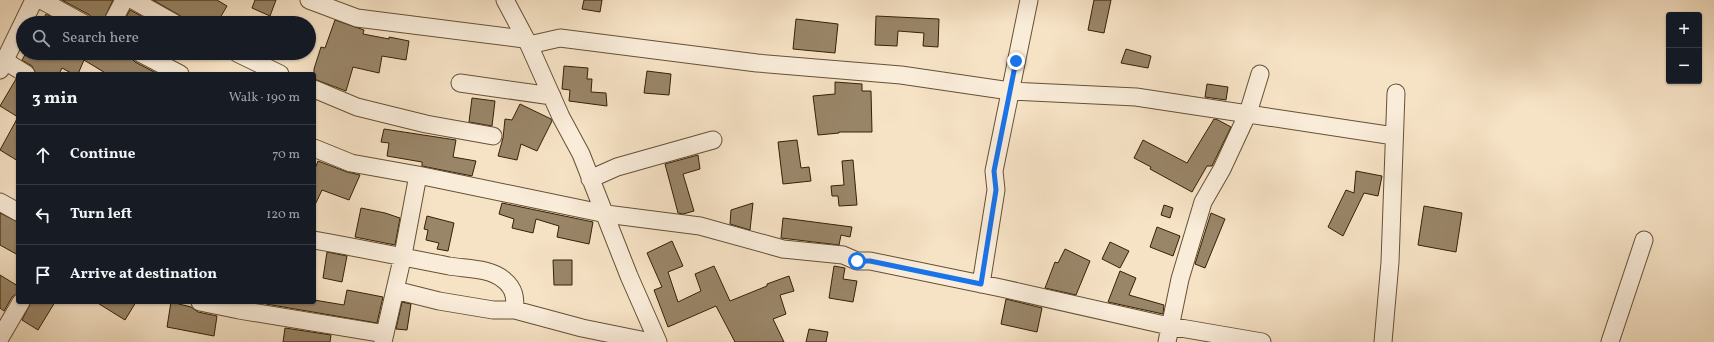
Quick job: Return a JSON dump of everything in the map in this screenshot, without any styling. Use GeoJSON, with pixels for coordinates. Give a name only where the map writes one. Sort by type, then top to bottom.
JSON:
{"type":"FeatureCollection","features":[{"type":"Feature","properties":{"kind":"street"},"geometry":{"type":"LineString","coordinates":[[26,16],[34,0]]}},
{"type":"Feature","properties":{"kind":"street"},"geometry":{"type":"LineString","coordinates":[[40,0],[70,16]]}},
{"type":"Feature","properties":{"kind":"street"},"geometry":{"type":"LineString","coordinates":[[116,16],[124,0]]}},
{"type":"Feature","properties":{"kind":"street"},"geometry":{"type":"LineString","coordinates":[[133,0],[162,16]]}},
{"type":"Feature","properties":{"kind":"street"},"geometry":{"type":"LineString","coordinates":[[309,0],[341,6],[356,18],[527,42],[560,38],[757,63],[901,75],[1010,91],[1136,97],[1394,136]]}},
{"type":"Feature","properties":{"kind":"street"},"geometry":{"type":"LineString","coordinates":[[505,0],[527,42],[561,117],[581,154],[590,179],[606,214],[629,276],[658,342]]}},
{"type":"Feature","properties":{"kind":"street"},"geometry":{"type":"LineString","coordinates":[[981,284],[996,190],[994,171],[1029,0]]}},
{"type":"Feature","properties":{"kind":"street"},"geometry":{"type":"LineString","coordinates":[[16,37],[2,66],[20,72]]}},
{"type":"Feature","properties":{"kind":"street"},"geometry":{"type":"LineString","coordinates":[[153,60],[176,72]]}},
{"type":"Feature","properties":{"kind":"street"},"geometry":{"type":"LineString","coordinates":[[251,60],[276,72]]}},
{"type":"Feature","properties":{"kind":"street"},"geometry":{"type":"LineString","coordinates":[[1168,334],[1180,279],[1203,202],[1222,169],[1248,113],[1260,74]]}},
{"type":"Feature","properties":{"kind":"street"},"geometry":{"type":"LineString","coordinates":[[460,83],[552,96]]}},
{"type":"Feature","properties":{"kind":"street"},"geometry":{"type":"LineString","coordinates":[[316,90],[357,107],[426,124],[493,136]]}},
{"type":"Feature","properties":{"kind":"street"},"geometry":{"type":"LineString","coordinates":[[1383,342],[1390,262],[1396,93]]}},
{"type":"Feature","properties":{"kind":"street"},"geometry":{"type":"LineString","coordinates":[[590,179],[617,167],[713,140]]}},
{"type":"Feature","properties":{"kind":"street"},"geometry":{"type":"LineString","coordinates":[[316,149],[351,163],[418,175],[606,214],[700,226],[783,249],[843,255],[857,261],[870,261],[981,284],[1168,334],[1262,342]]}},
{"type":"Feature","properties":{"kind":"street"},"geometry":{"type":"LineString","coordinates":[[210,304],[384,338],[403,256],[418,175]]}},
{"type":"Feature","properties":{"kind":"street"},"geometry":{"type":"LineString","coordinates":[[0,202],[16,211]]}},
{"type":"Feature","properties":{"kind":"street"},"geometry":{"type":"LineString","coordinates":[[316,240],[448,265],[473,268],[493,274],[504,279],[511,287],[514,293],[515,310]]}},
{"type":"Feature","properties":{"kind":"street"},"geometry":{"type":"LineString","coordinates":[[1610,342],[1644,240]]}},
{"type":"Feature","properties":{"kind":"street"},"geometry":{"type":"LineString","coordinates":[[395,290],[439,301],[486,309],[515,310],[582,328],[651,342]]}},
{"type":"Feature","properties":{"kind":"street"},"geometry":{"type":"LineString","coordinates":[[0,338],[20,304]]}},
{"type":"Feature","properties":{"kind":"building"},"geometry":{"type":"Polygon","coordinates":[[[62,0],[113,0],[105,16],[91,16],[62,0]]]}},
{"type":"Feature","properties":{"kind":"building"},"geometry":{"type":"Polygon","coordinates":[[[153,0],[217,0],[227,6],[221,16],[179,15],[153,0]]]}},
{"type":"Feature","properties":{"kind":"building"},"geometry":{"type":"Polygon","coordinates":[[[255,0],[276,0],[270,16],[252,8],[255,0]]]}},
{"type":"Feature","properties":{"kind":"building"},"geometry":{"type":"Polygon","coordinates":[[[584,0],[602,0],[600,12],[582,9],[584,0]]]}},
{"type":"Feature","properties":{"kind":"building"},"geometry":{"type":"Polygon","coordinates":[[[1094,0],[1111,0],[1104,33],[1088,30],[1094,0]]]}},
{"type":"Feature","properties":{"kind":"building"},"geometry":{"type":"Polygon","coordinates":[[[130,10],[141,16],[127,16],[130,10]]]}},
{"type":"Feature","properties":{"kind":"building"},"geometry":{"type":"Polygon","coordinates":[[[876,16],[939,19],[938,47],[923,46],[924,33],[898,31],[897,46],[875,45],[876,16]]]}},
{"type":"Feature","properties":{"kind":"building"},"geometry":{"type":"Polygon","coordinates":[[[796,19],[838,24],[835,53],[793,49],[796,19]]]}},
{"type":"Feature","properties":{"kind":"building"},"geometry":{"type":"Polygon","coordinates":[[[335,20],[364,30],[363,34],[409,41],[406,60],[382,56],[379,73],[353,67],[346,91],[316,80],[316,72],[314,72],[314,69],[321,47],[325,48],[335,20]]]}},
{"type":"Feature","properties":{"kind":"building"},"geometry":{"type":"Polygon","coordinates":[[[1126,49],[1151,56],[1148,68],[1121,63],[1126,49]]]}},
{"type":"Feature","properties":{"kind":"building"},"geometry":{"type":"Polygon","coordinates":[[[22,60],[84,60],[79,72],[69,72],[62,68],[60,72],[35,72],[32,66],[22,60]]]}},
{"type":"Feature","properties":{"kind":"building"},"geometry":{"type":"Polygon","coordinates":[[[84,60],[133,60],[154,72],[104,72],[84,60]]]}},
{"type":"Feature","properties":{"kind":"building"},"geometry":{"type":"Polygon","coordinates":[[[564,66],[588,68],[587,79],[592,79],[591,92],[606,93],[607,106],[569,101],[570,90],[562,89],[564,66]]]}},
{"type":"Feature","properties":{"kind":"building"},"geometry":{"type":"Polygon","coordinates":[[[647,71],[671,74],[669,95],[644,93],[647,71]]]}},
{"type":"Feature","properties":{"kind":"building"},"geometry":{"type":"Polygon","coordinates":[[[16,79],[16,116],[0,106],[16,79]]]}},
{"type":"Feature","properties":{"kind":"building"},"geometry":{"type":"Polygon","coordinates":[[[835,82],[862,84],[862,91],[871,91],[872,132],[839,132],[818,135],[813,96],[835,94],[835,82]]]}},
{"type":"Feature","properties":{"kind":"building"},"geometry":{"type":"Polygon","coordinates":[[[1207,84],[1228,87],[1226,100],[1205,97],[1207,84]]]}},
{"type":"Feature","properties":{"kind":"building"},"geometry":{"type":"Polygon","coordinates":[[[472,98],[495,101],[492,126],[469,122],[472,98]]]}},
{"type":"Feature","properties":{"kind":"building"},"geometry":{"type":"Polygon","coordinates":[[[520,104],[551,119],[552,121],[537,151],[521,144],[517,160],[498,156],[503,138],[505,119],[512,120],[520,104]]]}},
{"type":"Feature","properties":{"kind":"building"},"geometry":{"type":"Polygon","coordinates":[[[1214,119],[1231,127],[1212,166],[1207,166],[1192,192],[1150,169],[1151,167],[1134,158],[1143,140],[1187,163],[1214,119]]]}},
{"type":"Feature","properties":{"kind":"building"},"geometry":{"type":"Polygon","coordinates":[[[16,121],[16,160],[0,150],[16,121]]]}},
{"type":"Feature","properties":{"kind":"building"},"geometry":{"type":"Polygon","coordinates":[[[384,129],[456,140],[453,157],[476,161],[472,176],[422,166],[422,162],[387,156],[389,143],[381,142],[384,129]]]}},
{"type":"Feature","properties":{"kind":"building"},"geometry":{"type":"Polygon","coordinates":[[[797,140],[801,168],[809,167],[811,181],[783,184],[778,142],[797,140]]]}},
{"type":"Feature","properties":{"kind":"building"},"geometry":{"type":"Polygon","coordinates":[[[698,155],[700,169],[683,174],[694,211],[683,214],[678,213],[665,164],[698,155]]]}},
{"type":"Feature","properties":{"kind":"building"},"geometry":{"type":"Polygon","coordinates":[[[853,160],[857,205],[839,206],[838,196],[832,196],[831,186],[844,185],[842,161],[853,160]]]}},
{"type":"Feature","properties":{"kind":"building"},"geometry":{"type":"Polygon","coordinates":[[[318,161],[347,172],[360,175],[349,200],[322,190],[316,203],[316,166],[318,161]]]}},
{"type":"Feature","properties":{"kind":"building"},"geometry":{"type":"Polygon","coordinates":[[[1356,171],[1382,176],[1378,196],[1364,193],[1343,236],[1328,227],[1346,190],[1354,193],[1356,171]]]}},
{"type":"Feature","properties":{"kind":"building"},"geometry":{"type":"Polygon","coordinates":[[[502,203],[593,222],[589,244],[557,237],[559,226],[536,219],[533,233],[512,228],[514,219],[499,214],[502,203]]]}},
{"type":"Feature","properties":{"kind":"building"},"geometry":{"type":"Polygon","coordinates":[[[753,203],[750,230],[730,224],[731,210],[753,203]]]}},
{"type":"Feature","properties":{"kind":"building"},"geometry":{"type":"Polygon","coordinates":[[[1164,205],[1173,208],[1170,218],[1161,215],[1164,205]]]}},
{"type":"Feature","properties":{"kind":"building"},"geometry":{"type":"Polygon","coordinates":[[[1424,206],[1462,213],[1456,252],[1418,245],[1424,206]]]}},
{"type":"Feature","properties":{"kind":"building"},"geometry":{"type":"Polygon","coordinates":[[[361,208],[400,218],[395,245],[355,237],[361,208]]]}},
{"type":"Feature","properties":{"kind":"building"},"geometry":{"type":"Polygon","coordinates":[[[0,213],[16,221],[16,254],[0,245],[0,213]]]}},
{"type":"Feature","properties":{"kind":"building"},"geometry":{"type":"Polygon","coordinates":[[[1211,213],[1225,219],[1205,268],[1195,264],[1211,213]]]}},
{"type":"Feature","properties":{"kind":"building"},"geometry":{"type":"Polygon","coordinates":[[[427,216],[454,223],[448,251],[437,249],[439,243],[426,240],[428,230],[424,229],[427,216]]]}},
{"type":"Feature","properties":{"kind":"building"},"geometry":{"type":"Polygon","coordinates":[[[783,218],[852,227],[850,237],[841,235],[839,245],[781,238],[783,218]]]}},
{"type":"Feature","properties":{"kind":"building"},"geometry":{"type":"Polygon","coordinates":[[[1157,227],[1180,236],[1173,256],[1150,247],[1157,227]]]}},
{"type":"Feature","properties":{"kind":"building"},"geometry":{"type":"Polygon","coordinates":[[[672,241],[683,266],[668,272],[678,302],[701,291],[695,274],[714,266],[730,301],[767,286],[767,284],[789,276],[794,291],[780,295],[786,314],[773,319],[784,342],[735,342],[716,306],[668,327],[654,290],[662,287],[647,253],[672,241]]]}},
{"type":"Feature","properties":{"kind":"building"},"geometry":{"type":"Polygon","coordinates":[[[1110,242],[1129,251],[1120,268],[1102,259],[1110,242]]]}},
{"type":"Feature","properties":{"kind":"building"},"geometry":{"type":"Polygon","coordinates":[[[1065,249],[1090,261],[1076,295],[1045,288],[1055,262],[1058,263],[1065,249]]]}},
{"type":"Feature","properties":{"kind":"building"},"geometry":{"type":"Polygon","coordinates":[[[327,252],[347,256],[342,282],[323,278],[327,252]]]}},
{"type":"Feature","properties":{"kind":"building"},"geometry":{"type":"Polygon","coordinates":[[[553,260],[572,260],[572,285],[554,285],[553,260]]]}},
{"type":"Feature","properties":{"kind":"building"},"geometry":{"type":"Polygon","coordinates":[[[834,266],[845,268],[843,279],[857,281],[853,302],[829,298],[834,266]]]}},
{"type":"Feature","properties":{"kind":"building"},"geometry":{"type":"Polygon","coordinates":[[[1120,271],[1136,278],[1129,295],[1164,305],[1163,314],[1108,302],[1120,271]]]}},
{"type":"Feature","properties":{"kind":"building"},"geometry":{"type":"Polygon","coordinates":[[[0,275],[16,285],[16,294],[12,297],[4,311],[0,308],[0,275]]]}},
{"type":"Feature","properties":{"kind":"building"},"geometry":{"type":"Polygon","coordinates":[[[347,290],[383,297],[377,323],[266,304],[316,304],[316,300],[344,305],[347,290]]]}},
{"type":"Feature","properties":{"kind":"building"},"geometry":{"type":"Polygon","coordinates":[[[1006,299],[1042,308],[1037,332],[1001,324],[1006,299]]]}},
{"type":"Feature","properties":{"kind":"building"},"geometry":{"type":"Polygon","coordinates":[[[402,302],[411,304],[407,330],[396,329],[402,302]]]}},
{"type":"Feature","properties":{"kind":"building"},"geometry":{"type":"Polygon","coordinates":[[[30,304],[54,304],[38,330],[22,320],[30,304]]]}},
{"type":"Feature","properties":{"kind":"building"},"geometry":{"type":"Polygon","coordinates":[[[99,304],[135,304],[125,320],[99,304]]]}},
{"type":"Feature","properties":{"kind":"building"},"geometry":{"type":"Polygon","coordinates":[[[171,304],[179,304],[191,307],[198,312],[217,316],[214,336],[167,327],[171,304]]]}},
{"type":"Feature","properties":{"kind":"building"},"geometry":{"type":"Polygon","coordinates":[[[285,328],[331,335],[330,342],[283,342],[285,328]]]}},
{"type":"Feature","properties":{"kind":"building"},"geometry":{"type":"Polygon","coordinates":[[[809,329],[828,332],[826,342],[806,342],[809,329]]]}},
{"type":"Feature","properties":{"kind":"route"},"geometry":{"type":"LineString","coordinates":[[857,261],[870,261],[981,284],[996,190],[994,171],[1016,61]]}}]}
